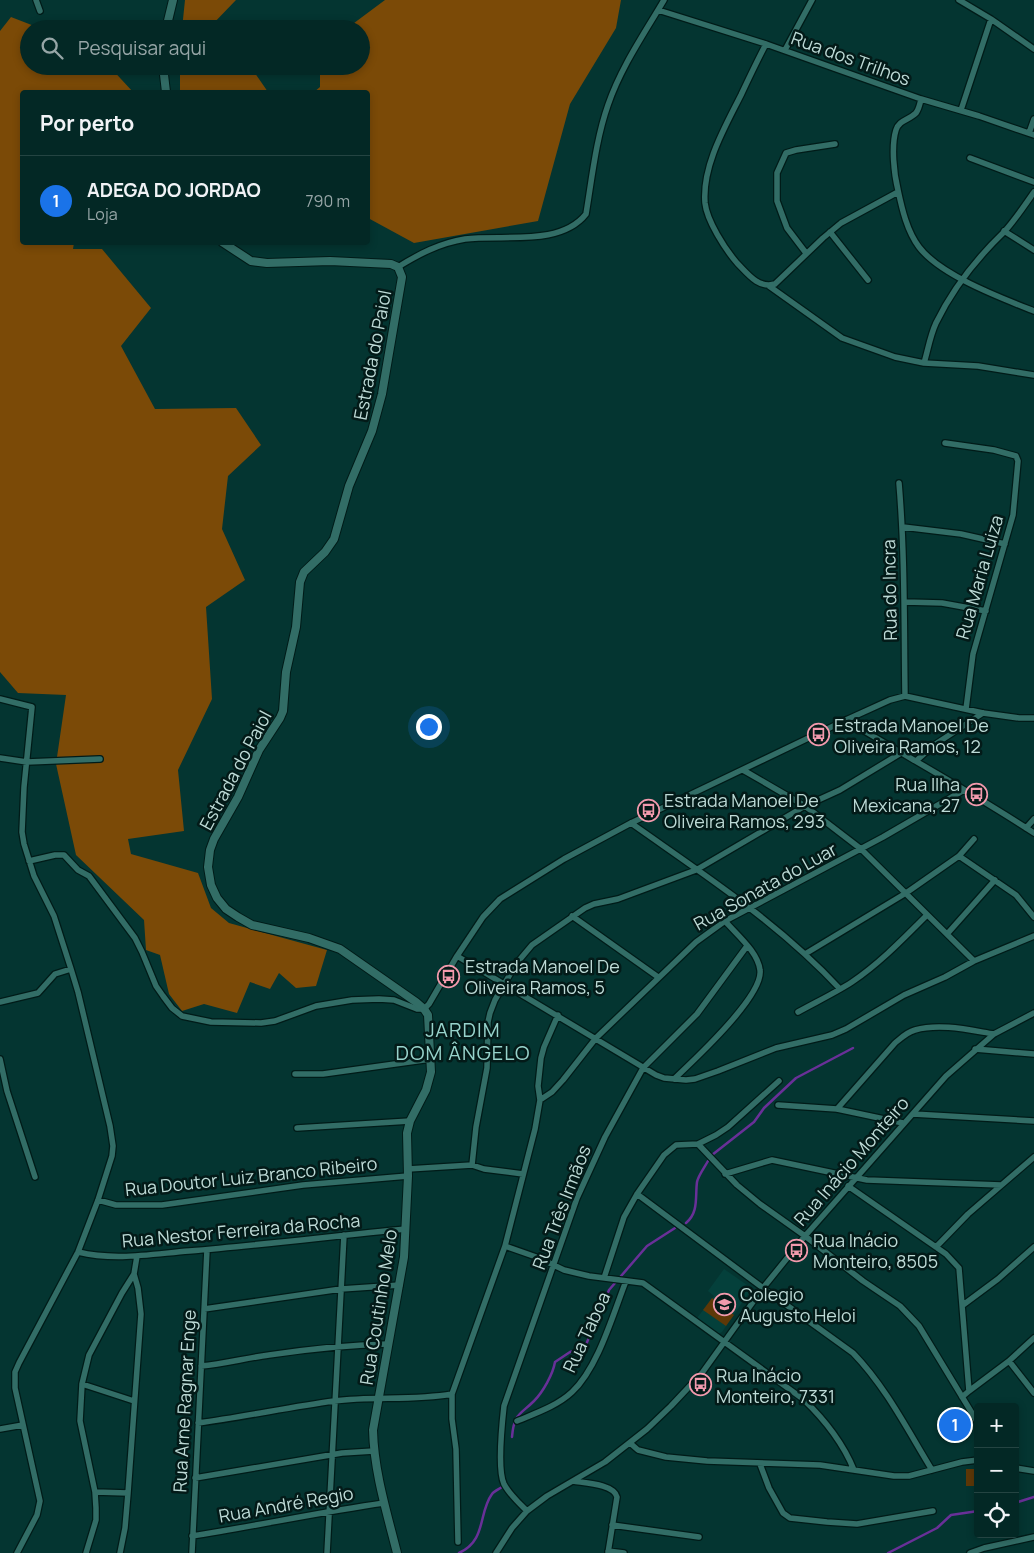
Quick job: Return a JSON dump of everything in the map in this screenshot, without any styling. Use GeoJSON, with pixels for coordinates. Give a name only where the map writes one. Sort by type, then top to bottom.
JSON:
{"type":"FeatureCollection","features":[{"type":"Feature","properties":{"kind":"street"},"geometry":{"type":"LineString","coordinates":[[36,0],[40,11]]}},
{"type":"Feature","properties":{"kind":"street"},"geometry":{"type":"LineString","coordinates":[[168,20],[173,0]]}},
{"type":"Feature","properties":{"kind":"street"},"geometry":{"type":"LineString","coordinates":[[227,245],[251,261],[267,264],[330,261],[394,266],[426,251],[454,241],[476,238],[518,238],[561,231],[579,222],[586,214],[601,127],[608,104],[628,58],[664,0]]}},
{"type":"Feature","properties":{"kind":"street"},"geometry":{"type":"LineString","coordinates":[[785,50],[812,0]]}},
{"type":"Feature","properties":{"kind":"street"},"geometry":{"type":"LineString","coordinates":[[959,0],[991,19],[1034,49]]}},
{"type":"Feature","properties":{"kind":"street","name":"Rua dos Trilhos"},"geometry":{"type":"LineString","coordinates":[[658,10],[785,50],[922,99],[1032,134]]}},
{"type":"Feature","properties":{"kind":"street"},"geometry":{"type":"LineString","coordinates":[[961,110],[991,19]]}},
{"type":"Feature","properties":{"kind":"street"},"geometry":{"type":"LineString","coordinates":[[766,44],[716,142],[705,189],[705,204],[708,216],[725,247],[735,260],[756,281],[769,286],[842,338],[895,357],[924,363],[978,366],[1034,374]]}},
{"type":"Feature","properties":{"kind":"street"},"geometry":{"type":"LineString","coordinates":[[164,75],[166,90]]}},
{"type":"Feature","properties":{"kind":"street"},"geometry":{"type":"LineString","coordinates":[[922,99],[919,109],[915,114],[903,120],[896,128],[894,163],[898,192],[906,223],[918,246],[939,265],[962,279],[1034,311]]}},
{"type":"Feature","properties":{"kind":"street"},"geometry":{"type":"LineString","coordinates":[[1032,134],[1034,119]]}},
{"type":"Feature","properties":{"kind":"street"},"geometry":{"type":"LineString","coordinates":[[806,253],[787,228],[780,210],[777,201],[777,172],[786,153],[835,144]]}},
{"type":"Feature","properties":{"kind":"street"},"geometry":{"type":"LineString","coordinates":[[970,158],[1034,182]]}},
{"type":"Feature","properties":{"kind":"street"},"geometry":{"type":"LineString","coordinates":[[769,286],[775,284],[806,253],[841,223],[898,192]]}},
{"type":"Feature","properties":{"kind":"street"},"geometry":{"type":"LineString","coordinates":[[924,363],[935,325],[962,279],[990,244],[1004,231],[1034,192]]}},
{"type":"Feature","properties":{"kind":"street"},"geometry":{"type":"LineString","coordinates":[[1004,231],[1034,250]]}},
{"type":"Feature","properties":{"kind":"street"},"geometry":{"type":"LineString","coordinates":[[830,232],[868,280]]}},
{"type":"Feature","properties":{"kind":"street","name":"Estrada do Paiol"},"geometry":{"type":"LineString","coordinates":[[394,266],[402,277],[401,289],[382,394],[372,431],[349,486],[334,539],[325,552],[304,572],[300,582],[296,627],[286,672],[284,701],[280,718],[259,750],[238,796],[214,839],[208,867],[210,885],[217,898],[226,909],[238,917],[252,925],[309,938],[340,949],[424,1009]]}},
{"type":"Feature","properties":{"kind":"street","name":"Rua Maria Luiza"},"geometry":{"type":"LineString","coordinates":[[945,442],[994,450],[1016,456],[1018,460],[1014,505],[1005,544],[973,654],[966,709]]}},
{"type":"Feature","properties":{"kind":"street","name":"Rua do Incra"},"geometry":{"type":"LineString","coordinates":[[899,483],[903,527],[905,696]]}},
{"type":"Feature","properties":{"kind":"street"},"geometry":{"type":"LineString","coordinates":[[903,527],[961,534],[1005,544]]}},
{"type":"Feature","properties":{"kind":"street"},"geometry":{"type":"LineString","coordinates":[[905,602],[942,603],[986,611]]}},
{"type":"Feature","properties":{"kind":"street"},"geometry":{"type":"LineString","coordinates":[[29,861],[55,854],[64,855],[78,870],[88,876],[126,924],[142,952],[156,986],[172,1008],[182,1016],[231,1024],[260,1024],[275,1021],[316,1006],[368,999],[394,1000],[417,1009],[424,1009],[429,1004],[457,956],[483,917],[500,899],[564,858],[631,823],[846,720],[890,700],[905,696],[983,713],[1034,718]]}},
{"type":"Feature","properties":{"kind":"street"},"geometry":{"type":"LineString","coordinates":[[0,699],[32,707],[22,832],[34,876],[54,916],[71,968],[112,1136],[112,1156],[78,1252],[15,1372],[15,1388],[40,1502],[37,1515],[17,1553]]}},
{"type":"Feature","properties":{"kind":"street"},"geometry":{"type":"LineString","coordinates":[[916,761],[934,745],[983,713]]}},
{"type":"Feature","properties":{"kind":"street"},"geometry":{"type":"LineString","coordinates":[[846,720],[996,808],[1034,833]]}},
{"type":"Feature","properties":{"kind":"street"},"geometry":{"type":"LineString","coordinates":[[472,1165],[476,1127],[487,1068],[490,1013],[504,984],[520,959],[532,945],[572,916],[594,904],[618,899],[696,870],[805,806],[840,790],[901,753]]}},
{"type":"Feature","properties":{"kind":"street"},"geometry":{"type":"LineString","coordinates":[[0,758],[27,762],[100,759]]}},
{"type":"Feature","properties":{"kind":"street"},"geometry":{"type":"LineString","coordinates":[[743,770],[805,806],[861,849],[974,961]]}},
{"type":"Feature","properties":{"kind":"street","name":"Rua Sonata do Luar"},"geometry":{"type":"LineString","coordinates":[[540,1100],[552,1092],[564,1080],[596,1038],[696,942],[725,921],[749,907],[861,849],[964,790]]}},
{"type":"Feature","properties":{"kind":"street"},"geometry":{"type":"LineString","coordinates":[[1026,828],[1034,819]]}},
{"type":"Feature","properties":{"kind":"street"},"geometry":{"type":"LineString","coordinates":[[631,823],[749,907],[805,954],[840,989]]}},
{"type":"Feature","properties":{"kind":"street"},"geometry":{"type":"LineString","coordinates":[[805,954],[906,893],[960,856],[974,839]]}},
{"type":"Feature","properties":{"kind":"street"},"geometry":{"type":"LineString","coordinates":[[960,856],[1016,895],[1034,916]]}},
{"type":"Feature","properties":{"kind":"street"},"geometry":{"type":"LineString","coordinates":[[948,934],[995,880]]}},
{"type":"Feature","properties":{"kind":"street"},"geometry":{"type":"LineString","coordinates":[[798,1012],[840,989],[879,962],[927,915]]}},
{"type":"Feature","properties":{"kind":"street"},"geometry":{"type":"LineString","coordinates":[[572,916],[658,977]]}},
{"type":"Feature","properties":{"kind":"street"},"geometry":{"type":"LineString","coordinates":[[674,1079],[713,1041],[756,988],[760,980],[761,972],[755,957],[725,921]]}},
{"type":"Feature","properties":{"kind":"street"},"geometry":{"type":"LineString","coordinates":[[457,956],[558,1015],[643,1068],[656,1075],[686,1080],[718,1071],[776,1048],[832,1035],[846,1029],[904,995],[945,977],[974,961],[1034,936]]}},
{"type":"Feature","properties":{"kind":"street","name":"Rua Três Irmãos"},"geometry":{"type":"LineString","coordinates":[[527,1511],[507,1490],[502,1477],[504,1406],[577,1198],[605,1137],[643,1068],[697,1014],[747,946]]}},
{"type":"Feature","properties":{"kind":"street"},"geometry":{"type":"LineString","coordinates":[[0,1002],[38,993],[55,974],[71,968]]}},
{"type":"Feature","properties":{"kind":"street","name":"Rua Coutinho Melo"},"geometry":{"type":"LineString","coordinates":[[397,1553],[384,1503],[374,1451],[373,1430],[400,1285],[406,1229],[408,1133],[410,1120],[426,1090],[431,1072],[428,1015],[424,1009]]}},
{"type":"Feature","properties":{"kind":"street","name":"Rua Inácio Monteiro"},"geometry":{"type":"LineString","coordinates":[[496,1553],[512,1528],[527,1511],[547,1496],[605,1462],[630,1443],[671,1406],[702,1373],[762,1288],[805,1236],[854,1178],[946,1076],[994,1034],[1034,1013]]}},
{"type":"Feature","properties":{"kind":"street"},"geometry":{"type":"LineString","coordinates":[[458,1542],[456,1449],[452,1419],[452,1394],[504,1246],[530,1151],[540,1100],[538,1086],[541,1058],[558,1015]]}},
{"type":"Feature","properties":{"kind":"street"},"geometry":{"type":"LineString","coordinates":[[837,1109],[904,1035],[915,1030],[930,1028],[958,1028],[994,1034]]}},
{"type":"Feature","properties":{"kind":"street"},"geometry":{"type":"LineString","coordinates":[[975,1049],[1034,1054]]}},
{"type":"Feature","properties":{"kind":"street"},"geometry":{"type":"LineString","coordinates":[[0,1059],[7,1091],[35,1177]]}},
{"type":"Feature","properties":{"kind":"street"},"geometry":{"type":"LineString","coordinates":[[295,1074],[323,1074],[431,1059]]}},
{"type":"Feature","properties":{"kind":"street"},"geometry":{"type":"LineString","coordinates":[[605,1278],[624,1218],[637,1194],[664,1155],[676,1145],[698,1144],[728,1127],[779,1081]]}},
{"type":"Feature","properties":{"kind":"street"},"geometry":{"type":"LineString","coordinates":[[778,1105],[837,1109],[903,1123]]}},
{"type":"Feature","properties":{"kind":"street"},"geometry":{"type":"LineString","coordinates":[[913,1114],[1034,1121]]}},
{"type":"Feature","properties":{"kind":"street"},"geometry":{"type":"LineString","coordinates":[[297,1128],[410,1120]]}},
{"type":"Feature","properties":{"kind":"street"},"geometry":{"type":"LineString","coordinates":[[698,1144],[725,1174],[760,1204],[911,1316],[974,1416]]}},
{"type":"Feature","properties":{"kind":"street"},"geometry":{"type":"LineString","coordinates":[[936,1247],[968,1214],[1034,1157]]}},
{"type":"Feature","properties":{"kind":"street"},"geometry":{"type":"LineString","coordinates":[[725,1174],[772,1160],[876,1181],[1001,1185]]}},
{"type":"Feature","properties":{"kind":"street","name":"Rua Doutor Luiz Branco Ribeiro"},"geometry":{"type":"LineString","coordinates":[[98,1200],[116,1206],[162,1205],[310,1184],[472,1165],[484,1170],[523,1174]]}},
{"type":"Feature","properties":{"kind":"street"},"geometry":{"type":"LineString","coordinates":[[848,1186],[936,1247],[956,1263],[959,1268],[969,1391]]}},
{"type":"Feature","properties":{"kind":"street"},"geometry":{"type":"LineString","coordinates":[[637,1194],[762,1288],[854,1353],[895,1409],[932,1470]]}},
{"type":"Feature","properties":{"kind":"street","name":"Rua Nestor Ferreira da Rocha"},"geometry":{"type":"LineString","coordinates":[[78,1252],[107,1256],[137,1256],[406,1229]]}},
{"type":"Feature","properties":{"kind":"street"},"geometry":{"type":"LineString","coordinates":[[327,1553],[344,1235]]}},
{"type":"Feature","properties":{"kind":"street"},"geometry":{"type":"LineString","coordinates":[[504,1246],[554,1264],[564,1270],[642,1283],[803,1399],[814,1409],[841,1444],[854,1470]]}},
{"type":"Feature","properties":{"kind":"street"},"geometry":{"type":"LineString","coordinates":[[963,1305],[998,1279],[1034,1247]]}},
{"type":"Feature","properties":{"kind":"street","name":"Rua Arne Ragnar Enge"},"geometry":{"type":"LineString","coordinates":[[192,1553],[207,1250]]}},
{"type":"Feature","properties":{"kind":"street"},"geometry":{"type":"LineString","coordinates":[[86,1553],[96,1520],[95,1492],[80,1421],[82,1384],[89,1355],[134,1274],[137,1256]]}},
{"type":"Feature","properties":{"kind":"street"},"geometry":{"type":"LineString","coordinates":[[120,1553],[125,1528],[141,1314],[138,1288],[134,1274]]}},
{"type":"Feature","properties":{"kind":"street","name":"Rua Taboa"},"geometry":{"type":"LineString","coordinates":[[517,1421],[566,1397],[581,1382],[604,1339],[624,1281]]}},
{"type":"Feature","properties":{"kind":"street"},"geometry":{"type":"LineString","coordinates":[[204,1309],[341,1289],[400,1285]]}},
{"type":"Feature","properties":{"kind":"street"},"geometry":{"type":"LineString","coordinates":[[962,1397],[1009,1361],[1034,1338]]}},
{"type":"Feature","properties":{"kind":"street"},"geometry":{"type":"LineString","coordinates":[[201,1366],[225,1364],[269,1355],[337,1346],[388,1344]]}},
{"type":"Feature","properties":{"kind":"street"},"geometry":{"type":"LineString","coordinates":[[1009,1361],[1034,1394]]}},
{"type":"Feature","properties":{"kind":"street"},"geometry":{"type":"LineString","coordinates":[[82,1384],[134,1401]]}},
{"type":"Feature","properties":{"kind":"street"},"geometry":{"type":"LineString","coordinates":[[198,1423],[334,1401],[378,1397],[423,1398],[452,1394]]}},
{"type":"Feature","properties":{"kind":"street"},"geometry":{"type":"LineString","coordinates":[[0,1429],[23,1425]]}},
{"type":"Feature","properties":{"kind":"street"},"geometry":{"type":"LineString","coordinates":[[630,1443],[638,1450],[666,1457],[760,1464],[820,1465],[894,1476],[909,1476],[974,1458]]}},
{"type":"Feature","properties":{"kind":"street"},"geometry":{"type":"LineString","coordinates":[[195,1478],[332,1454],[374,1451]]}},
{"type":"Feature","properties":{"kind":"street"},"geometry":{"type":"LineString","coordinates":[[760,1464],[768,1488],[783,1513],[790,1518],[857,1524],[933,1512]]}},
{"type":"Feature","properties":{"kind":"street"},"geometry":{"type":"LineString","coordinates":[[1019,1469],[1034,1471]]}},
{"type":"Feature","properties":{"kind":"street"},"geometry":{"type":"LineString","coordinates":[[573,1480],[609,1488],[616,1493],[617,1497],[608,1552],[624,1553]]}},
{"type":"Feature","properties":{"kind":"street"},"geometry":{"type":"LineString","coordinates":[[95,1492],[128,1493]]}},
{"type":"Feature","properties":{"kind":"street","name":"Rua André Regio"},"geometry":{"type":"LineString","coordinates":[[192,1536],[254,1526],[329,1510],[384,1503]]}},
{"type":"Feature","properties":{"kind":"street"},"geometry":{"type":"LineString","coordinates":[[612,1525],[699,1537]]}},
{"type":"Feature","properties":{"kind":"street"},"geometry":{"type":"LineString","coordinates":[[970,1553],[1034,1537]]}},
{"type":"Feature","properties":{"kind":"shaded area"},"geometry":{"type":"Polygon","coordinates":[[[185,0],[236,0],[217,20],[183,20],[185,0]]]}},
{"type":"Feature","properties":{"kind":"shaded area"},"geometry":{"type":"Polygon","coordinates":[[[385,0],[621,0],[616,28],[570,104],[538,221],[414,243],[370,219],[370,90],[316,90],[320,87],[320,75],[370,75],[370,20],[358,20],[385,0]]]}},
{"type":"Feature","properties":{"kind":"shaded area"},"geometry":{"type":"Polygon","coordinates":[[[11,17],[20,20],[20,75],[117,75],[131,90],[20,90],[20,245],[74,245],[73,249],[102,249],[151,308],[121,346],[155,409],[236,408],[261,445],[228,476],[222,529],[245,580],[206,607],[212,699],[178,770],[184,831],[128,839],[131,854],[198,873],[211,908],[229,923],[327,950],[316,986],[296,988],[279,973],[270,989],[250,982],[237,1013],[204,1004],[182,1011],[169,994],[160,955],[146,950],[144,920],[76,855],[56,764],[66,695],[18,693],[0,672],[0,31],[11,17]]]}},
{"type":"Feature","properties":{"kind":"shaded area"},"geometry":{"type":"Polygon","coordinates":[[[180,75],[256,75],[267,90],[180,90],[180,75]]]}},
{"type":"Feature","properties":{"kind":"shaded area","name":"Colegio Augusto Heloi"},"geometry":{"type":"Polygon","coordinates":[[[724,1269],[750,1287],[750,1291],[722,1332],[718,1334],[697,1318],[714,1296],[708,1291],[724,1269]]]}},
{"type":"Feature","properties":{"kind":"shaded area"},"geometry":{"type":"Polygon","coordinates":[[[712,1298],[734,1315],[726,1326],[703,1310],[712,1298]]]}},
{"type":"Feature","properties":{"kind":"shaded area"},"geometry":{"type":"Polygon","coordinates":[[[966,1469],[974,1469],[974,1486],[966,1486],[966,1469]]]}},
{"type":"Feature","properties":{"kind":"waterway"},"geometry":{"type":"LineString","coordinates":[[712,1155],[754,1122],[764,1108],[796,1078],[853,1048]]}},
{"type":"Feature","properties":{"kind":"waterway"},"geometry":{"type":"LineString","coordinates":[[686,1223],[695,1209],[698,1180],[708,1161]]}},
{"type":"Feature","properties":{"kind":"waterway"},"geometry":{"type":"LineString","coordinates":[[512,1437],[516,1419],[541,1393],[550,1377],[555,1362],[570,1352],[585,1347],[609,1290],[647,1246],[675,1228]]}},
{"type":"Feature","properties":{"kind":"waterway"},"geometry":{"type":"LineString","coordinates":[[459,1553],[468,1548],[474,1541],[481,1526],[488,1501],[493,1493],[502,1487]]}},
{"type":"Feature","properties":{"kind":"waterway"},"geometry":{"type":"LineString","coordinates":[[1019,1502],[1034,1497]]}},
{"type":"Feature","properties":{"kind":"waterway"},"geometry":{"type":"LineString","coordinates":[[888,1553],[937,1528],[951,1515],[974,1512]]}},
{"type":"Feature","properties":{"kind":"place","name":"Estrada Manoel De Oliveira Ramos, 12"},"geometry":{"type":"Point","coordinates":[818,735]}},
{"type":"Feature","properties":{"kind":"place","name":"Rua Ilha Mexicana, 27"},"geometry":{"type":"Point","coordinates":[976,794]}},
{"type":"Feature","properties":{"kind":"place","name":"Estrada Manoel De Oliveira Ramos, 293"},"geometry":{"type":"Point","coordinates":[648,810]}},
{"type":"Feature","properties":{"kind":"place","name":"Estrada Manoel De Oliveira Ramos, 5"},"geometry":{"type":"Point","coordinates":[449,976]}},
{"type":"Feature","properties":{"kind":"place","name":"Rua Inácio Monteiro, 8505"},"geometry":{"type":"Point","coordinates":[797,1250]}},
{"type":"Feature","properties":{"kind":"place","name":"Colegio Augusto Heloi"},"geometry":{"type":"Point","coordinates":[724,1304]}},
{"type":"Feature","properties":{"kind":"place","name":"Rua Inácio Monteiro, 7331"},"geometry":{"type":"Point","coordinates":[700,1385]}},
{"type":"Feature","properties":{"kind":"place","name":"ADEGA DO JORDAO"},"geometry":{"type":"Point","coordinates":[955,1425]}},
{"type":"Feature","properties":{"kind":"district","name":"JARDIM DOM ÂNGELO"},"geometry":{"type":"Point","coordinates":[463,1040]}}]}
